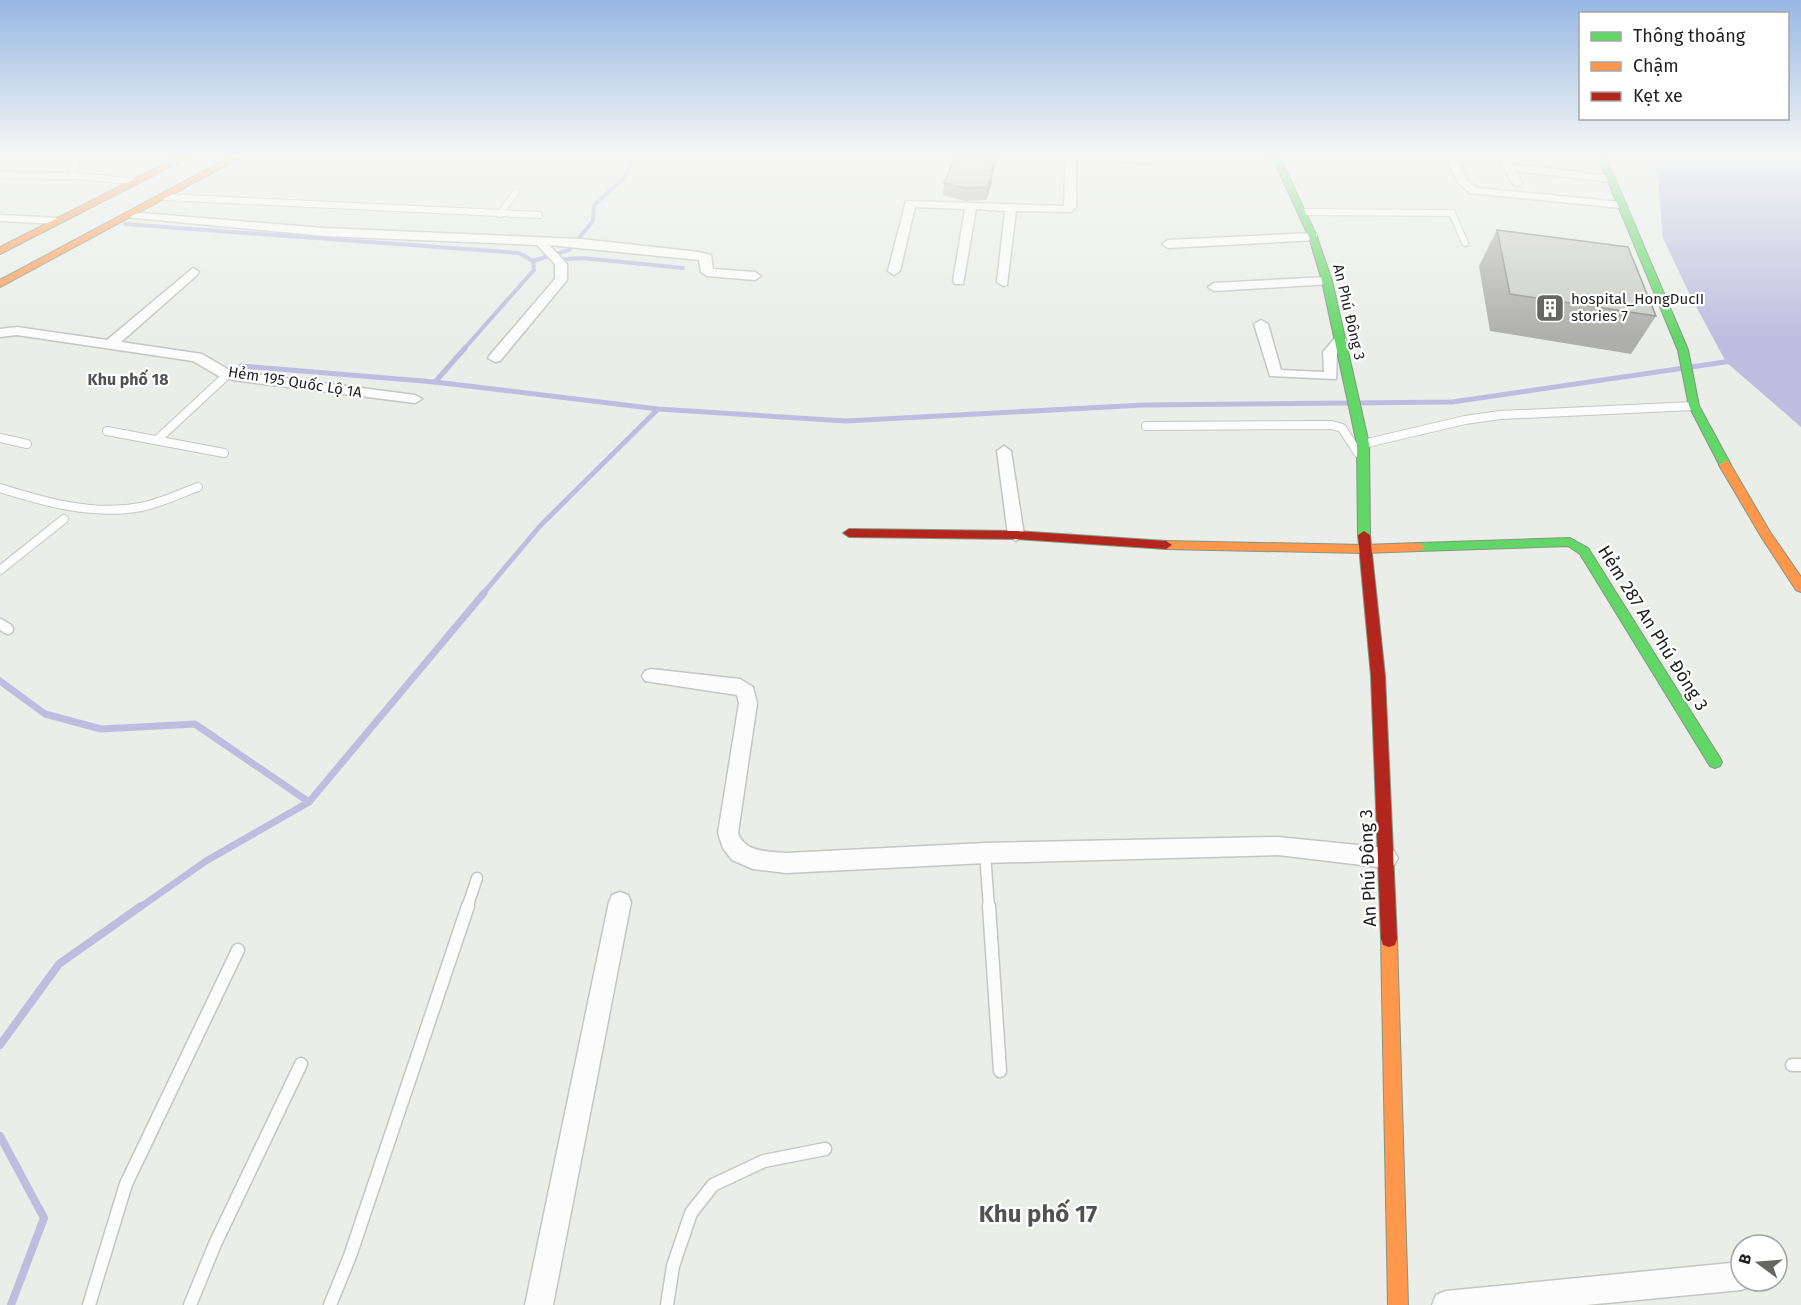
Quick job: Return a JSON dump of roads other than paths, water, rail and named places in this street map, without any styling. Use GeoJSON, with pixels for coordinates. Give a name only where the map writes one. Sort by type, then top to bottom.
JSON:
{"type":"FeatureCollection","features":[{"type":"Feature","properties":{"kind":"main road"},"geometry":{"type":"LineString","coordinates":[[0,251],[68,216]]}},
{"type":"Feature","properties":{"kind":"main road"},"geometry":{"type":"LineString","coordinates":[[0,260],[85,216]]}},
{"type":"Feature","properties":{"kind":"main road"},"geometry":{"type":"LineString","coordinates":[[0,275],[112,216]]}},
{"type":"Feature","properties":{"kind":"main road"},"geometry":{"type":"LineString","coordinates":[[0,284],[127,216]]}},
{"type":"Feature","properties":{"kind":"main road","name":"An Phú Đông 3"},"geometry":{"type":"LineString","coordinates":[[1303,216],[1314,237],[1326,281],[1361,444],[1364,549],[1378,676],[1387,858],[1398,1305]]}},
{"type":"Feature","properties":{"kind":"main road"},"geometry":{"type":"LineString","coordinates":[[1626,216],[1641,246],[1683,350],[1694,406],[1766,535],[1801,587]]}},
{"type":"Feature","properties":{"kind":"main road"},"geometry":{"type":"LineString","coordinates":[[849,533],[1016,535],[1135,544],[1364,549]]}},
{"type":"Feature","properties":{"kind":"main road","name":"Hẻm 287 An Phú Đông 3"},"geometry":{"type":"LineString","coordinates":[[1364,549],[1570,542],[1578,544],[1715,762]]}},
{"type":"Feature","properties":{"kind":"street"},"geometry":{"type":"LineString","coordinates":[[139,216],[324,232],[581,243],[699,256],[707,258],[705,268],[707,272],[755,276]]}},
{"type":"Feature","properties":{"kind":"street"},"geometry":{"type":"LineString","coordinates":[[894,271],[907,216]]}},
{"type":"Feature","properties":{"kind":"street"},"geometry":{"type":"LineString","coordinates":[[959,281],[969,216]]}},
{"type":"Feature","properties":{"kind":"street"},"geometry":{"type":"LineString","coordinates":[[1003,282],[1010,216]]}},
{"type":"Feature","properties":{"kind":"street"},"geometry":{"type":"LineString","coordinates":[[0,218],[58,221]]}},
{"type":"Feature","properties":{"kind":"street"},"geometry":{"type":"LineString","coordinates":[[1168,244],[1314,237]]}},
{"type":"Feature","properties":{"kind":"street"},"geometry":{"type":"LineString","coordinates":[[495,358],[561,280],[563,272],[561,263],[543,246],[542,241]]}},
{"type":"Feature","properties":{"kind":"street"},"geometry":{"type":"LineString","coordinates":[[109,345],[194,272]]}},
{"type":"Feature","properties":{"kind":"street"},"geometry":{"type":"LineString","coordinates":[[1214,287],[1326,281]]}},
{"type":"Feature","properties":{"kind":"street"},"geometry":{"type":"LineString","coordinates":[[1261,324],[1275,373],[1331,376],[1330,352],[1340,341]]}},
{"type":"Feature","properties":{"kind":"street","name":"Hẻm 195 Quốc Lộ 1A"},"geometry":{"type":"LineString","coordinates":[[0,333],[17,331],[197,357],[227,375],[415,399]]}},
{"type":"Feature","properties":{"kind":"street"},"geometry":{"type":"LineString","coordinates":[[1004,451],[1016,535]]}},
{"type":"Feature","properties":{"kind":"street"},"geometry":{"type":"LineString","coordinates":[[651,675],[740,686],[746,692],[748,703],[728,833],[730,841],[739,853],[753,859],[786,863],[985,853],[1278,846],[1387,858]]}},
{"type":"Feature","properties":{"kind":"street"},"geometry":{"type":"LineString","coordinates":[[539,1305],[620,902]]}},
{"type":"Feature","properties":{"kind":"street"},"geometry":{"type":"LineString","coordinates":[[1446,1305],[1729,1277]]}},
{"type":"Feature","properties":{"kind":"lane"},"geometry":{"type":"LineString","coordinates":[[1453,216],[1465,243]]}},
{"type":"Feature","properties":{"kind":"lane"},"geometry":{"type":"LineString","coordinates":[[158,439],[227,375]]}},
{"type":"Feature","properties":{"kind":"lane"},"geometry":{"type":"LineString","coordinates":[[1146,426],[1332,426],[1342,428],[1361,444],[1465,420],[1500,415],[1694,406]]}},
{"type":"Feature","properties":{"kind":"lane"},"geometry":{"type":"LineString","coordinates":[[107,431],[224,453]]}},
{"type":"Feature","properties":{"kind":"lane"},"geometry":{"type":"LineString","coordinates":[[0,438],[27,444]]}},
{"type":"Feature","properties":{"kind":"lane"},"geometry":{"type":"LineString","coordinates":[[0,488],[81,506],[123,510],[144,506],[198,487]]}},
{"type":"Feature","properties":{"kind":"lane"},"geometry":{"type":"LineString","coordinates":[[0,570],[64,519]]}},
{"type":"Feature","properties":{"kind":"lane"},"geometry":{"type":"LineString","coordinates":[[985,853],[1000,1071]]}},
{"type":"Feature","properties":{"kind":"lane"},"geometry":{"type":"LineString","coordinates":[[330,1305],[350,1256],[477,878]]}},
{"type":"Feature","properties":{"kind":"lane"},"geometry":{"type":"LineString","coordinates":[[89,1305],[126,1184],[238,950]]}},
{"type":"Feature","properties":{"kind":"lane"},"geometry":{"type":"LineString","coordinates":[[190,1305],[214,1244],[301,1064]]}},
{"type":"Feature","properties":{"kind":"lane"},"geometry":{"type":"LineString","coordinates":[[667,1305],[673,1266],[691,1213],[713,1185],[764,1161],[825,1149]]}},
{"type":"Feature","properties":{"kind":"water"},"geometry":{"type":"Polygon","coordinates":[[[1661,216],[1801,216],[1801,427],[1726,362],[1663,238],[1661,216]]]}},
{"type":"Feature","properties":{"kind":"waterway"},"geometry":{"type":"LineString","coordinates":[[533,261],[569,250],[593,221],[593,216]]}},
{"type":"Feature","properties":{"kind":"waterway"},"geometry":{"type":"LineString","coordinates":[[125,224],[519,253],[533,261]]}},
{"type":"Feature","properties":{"kind":"waterway"},"geometry":{"type":"LineString","coordinates":[[555,260],[582,258],[683,268]]}},
{"type":"Feature","properties":{"kind":"waterway"},"geometry":{"type":"LineString","coordinates":[[464,349],[534,270],[533,261]]}},
{"type":"Feature","properties":{"kind":"waterway"},"geometry":{"type":"LineString","coordinates":[[435,382],[465,348]]}},
{"type":"Feature","properties":{"kind":"waterway"},"geometry":{"type":"LineString","coordinates":[[658,409],[846,421],[1144,405],[1452,402],[1732,361]]}},
{"type":"Feature","properties":{"kind":"waterway"},"geometry":{"type":"LineString","coordinates":[[241,366],[435,382]]}},
{"type":"Feature","properties":{"kind":"waterway"},"geometry":{"type":"LineString","coordinates":[[435,382],[658,409]]}},
{"type":"Feature","properties":{"kind":"waterway"},"geometry":{"type":"LineString","coordinates":[[482,595],[540,526],[658,409]]}},
{"type":"Feature","properties":{"kind":"waterway"},"geometry":{"type":"LineString","coordinates":[[309,802],[484,593]]}},
{"type":"Feature","properties":{"kind":"waterway"},"geometry":{"type":"LineString","coordinates":[[0,681],[45,714],[101,729],[195,724],[309,802]]}},
{"type":"Feature","properties":{"kind":"waterway"},"geometry":{"type":"LineString","coordinates":[[139,908],[206,861],[309,802]]}},
{"type":"Feature","properties":{"kind":"waterway"},"geometry":{"type":"LineString","coordinates":[[0,1045],[59,964],[141,906]]}},
{"type":"Feature","properties":{"kind":"waterway"},"geometry":{"type":"LineString","coordinates":[[0,1136],[44,1218],[11,1305]]}},
{"type":"Feature","properties":{"kind":"place","name":"hospital_HongDucII stories 7"},"geometry":{"type":"Point","coordinates":[1550,308]}},
{"type":"Feature","properties":{"kind":"district","name":"Khu phố 18"},"geometry":{"type":"Point","coordinates":[128,379]}},
{"type":"Feature","properties":{"kind":"district","name":"Khu phố 17"},"geometry":{"type":"Point","coordinates":[1038,1214]}}]}
